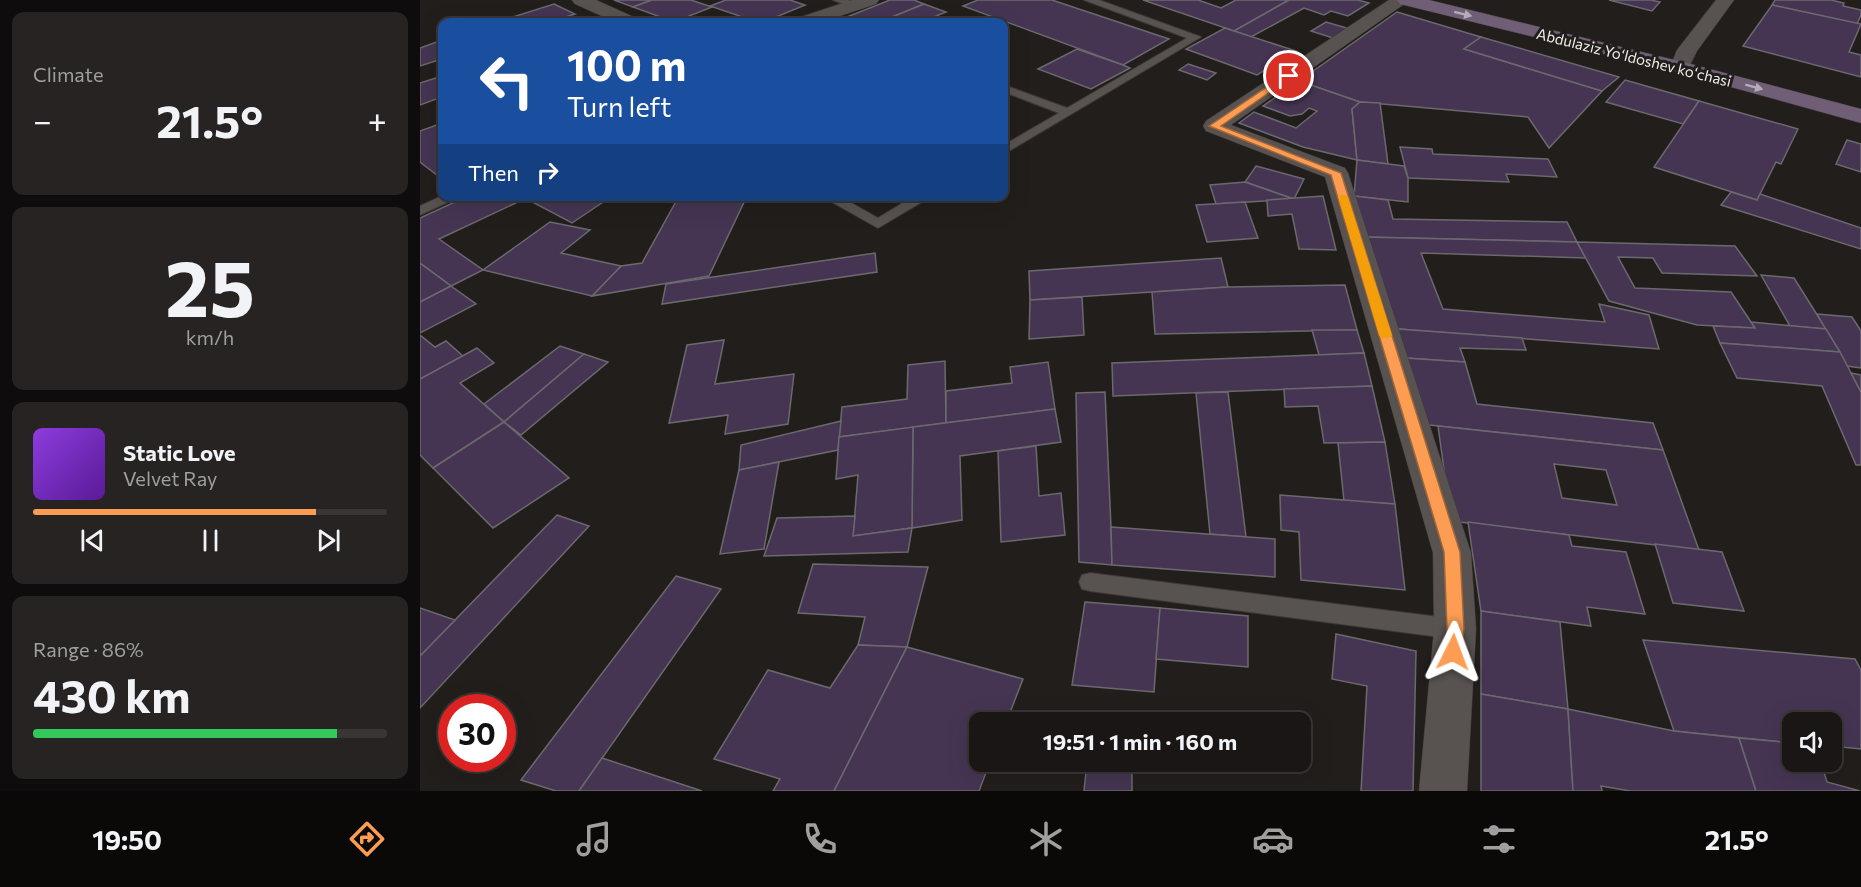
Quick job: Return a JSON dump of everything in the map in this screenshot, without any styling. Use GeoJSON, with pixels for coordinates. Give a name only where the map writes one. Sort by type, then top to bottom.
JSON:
{"type":"FeatureCollection","features":[{"type":"Feature","properties":{"kind":"main road","name":"Abdulaziz Yoʻldoshev koʻchasi"},"geometry":{"type":"LineString","coordinates":[[1406,0],[1683,58],[1796,78]]}},
{"type":"Feature","properties":{"kind":"main road","name":"Abdulaziz Yoʻldoshev koʻchasi"},"geometry":{"type":"LineString","coordinates":[[1478,0],[1683,58],[1861,116]]}},
{"type":"Feature","properties":{"kind":"street"},"geometry":{"type":"LineString","coordinates":[[581,0],[620,18]]}},
{"type":"Feature","properties":{"kind":"street"},"geometry":{"type":"LineString","coordinates":[[1401,0],[1214,126],[1336,173],[1452,552],[1455,629],[1443,791]]}},
{"type":"Feature","properties":{"kind":"street"},"geometry":{"type":"LineString","coordinates":[[1683,58],[1725,0]]}},
{"type":"Feature","properties":{"kind":"street"},"geometry":{"type":"LineString","coordinates":[[815,18],[854,2]]}},
{"type":"Feature","properties":{"kind":"lane"},"geometry":{"type":"LineString","coordinates":[[1008,148],[1196,37],[1089,0]]}},
{"type":"Feature","properties":{"kind":"lane"},"geometry":{"type":"LineString","coordinates":[[1008,90],[1068,112]]}},
{"type":"Feature","properties":{"kind":"lane"},"geometry":{"type":"LineString","coordinates":[[420,211],[443,201]]}},
{"type":"Feature","properties":{"kind":"lane"},"geometry":{"type":"LineString","coordinates":[[837,201],[878,224],[917,201]]}},
{"type":"Feature","properties":{"kind":"lane"},"geometry":{"type":"LineString","coordinates":[[1090,582],[1455,629]]}},
{"type":"Feature","properties":{"kind":"building"},"geometry":{"type":"Polygon","coordinates":[[[614,0],[652,0],[633,7],[614,0]]]}},
{"type":"Feature","properties":{"kind":"building"},"geometry":{"type":"Polygon","coordinates":[[[652,0],[691,0],[712,7],[684,18],[663,18],[633,7],[652,0]]]}},
{"type":"Feature","properties":{"kind":"building"},"geometry":{"type":"Polygon","coordinates":[[[726,0],[790,0],[805,5],[774,18],[745,18],[710,6],[726,0]]]}},
{"type":"Feature","properties":{"kind":"building"},"geometry":{"type":"Polygon","coordinates":[[[890,0],[914,0],[924,4],[890,18],[844,18],[890,0]]]}},
{"type":"Feature","properties":{"kind":"building"},"geometry":{"type":"Polygon","coordinates":[[[978,0],[1052,0],[1169,39],[1123,65],[1008,23],[1008,18],[996,18],[963,6],[978,0]]]}},
{"type":"Feature","properties":{"kind":"building"},"geometry":{"type":"Polygon","coordinates":[[[1143,0],[1198,0],[1221,8],[1236,0],[1289,0],[1234,31],[1143,0]]]}},
{"type":"Feature","properties":{"kind":"building"},"geometry":{"type":"Polygon","coordinates":[[[1289,0],[1358,0],[1369,3],[1348,16],[1331,11],[1324,15],[1304,8],[1251,37],[1234,31],[1289,0]]]}},
{"type":"Feature","properties":{"kind":"building"},"geometry":{"type":"Polygon","coordinates":[[[1609,0],[1651,0],[1660,2],[1652,11],[1609,0]]]}},
{"type":"Feature","properties":{"kind":"building"},"geometry":{"type":"Polygon","coordinates":[[[1775,0],[1831,0],[1844,3],[1843,6],[1861,10],[1861,15],[1857,24],[1772,5],[1775,0]]]}},
{"type":"Feature","properties":{"kind":"building"},"geometry":{"type":"Polygon","coordinates":[[[554,4],[575,14],[562,18],[510,18],[554,4]]]}},
{"type":"Feature","properties":{"kind":"building"},"geometry":{"type":"Polygon","coordinates":[[[924,4],[946,12],[931,18],[890,18],[924,4]]]}},
{"type":"Feature","properties":{"kind":"building"},"geometry":{"type":"Polygon","coordinates":[[[1772,5],[1861,24],[1849,52],[1861,55],[1861,77],[1743,46],[1772,5]]]}},
{"type":"Feature","properties":{"kind":"building"},"geometry":{"type":"Polygon","coordinates":[[[1397,12],[1481,37],[1464,49],[1602,91],[1549,148],[1528,117],[1360,102],[1299,81],[1397,12]]]}},
{"type":"Feature","properties":{"kind":"building"},"geometry":{"type":"Polygon","coordinates":[[[1326,22],[1350,29],[1336,39],[1311,31],[1326,22]]]}},
{"type":"Feature","properties":{"kind":"building"},"geometry":{"type":"Polygon","coordinates":[[[1225,28],[1296,51],[1257,75],[1186,49],[1225,28]]]}},
{"type":"Feature","properties":{"kind":"building"},"geometry":{"type":"Polygon","coordinates":[[[1481,37],[1619,77],[1602,91],[1464,49],[1481,37]]]}},
{"type":"Feature","properties":{"kind":"building"},"geometry":{"type":"Polygon","coordinates":[[[438,41],[438,60],[420,66],[420,48],[438,41]]]}},
{"type":"Feature","properties":{"kind":"building"},"geometry":{"type":"Polygon","coordinates":[[[1077,49],[1130,68],[1091,89],[1038,69],[1077,49]]]}},
{"type":"Feature","properties":{"kind":"building"},"geometry":{"type":"Polygon","coordinates":[[[1188,64],[1216,73],[1207,80],[1179,70],[1188,64]]]}},
{"type":"Feature","properties":{"kind":"building"},"geometry":{"type":"Polygon","coordinates":[[[438,77],[438,98],[420,105],[420,83],[438,77]]]}},
{"type":"Feature","properties":{"kind":"building"},"geometry":{"type":"Polygon","coordinates":[[[1625,80],[1699,101],[1683,124],[1606,102],[1625,80]]]}},
{"type":"Feature","properties":{"kind":"building"},"geometry":{"type":"Polygon","coordinates":[[[1299,81],[1360,102],[1352,109],[1357,160],[1303,147],[1239,123],[1254,112],[1296,128],[1317,111],[1309,108],[1302,114],[1290,116],[1263,106],[1299,81]]]}},
{"type":"Feature","properties":{"kind":"building"},"geometry":{"type":"Polygon","coordinates":[[[1699,101],[1798,129],[1781,164],[1776,162],[1757,200],[1654,167],[1699,101]]]}},
{"type":"Feature","properties":{"kind":"building"},"geometry":{"type":"Polygon","coordinates":[[[1360,102],[1380,103],[1388,164],[1357,160],[1352,109],[1360,102]]]}},
{"type":"Feature","properties":{"kind":"building"},"geometry":{"type":"Polygon","coordinates":[[[438,124],[438,176],[420,162],[420,131],[438,124]]]}},
{"type":"Feature","properties":{"kind":"building"},"geometry":{"type":"Polygon","coordinates":[[[1847,140],[1861,144],[1861,172],[1836,164],[1847,140]]]}},
{"type":"Feature","properties":{"kind":"building"},"geometry":{"type":"Polygon","coordinates":[[[1400,147],[1432,149],[1433,154],[1548,159],[1557,177],[1506,174],[1509,182],[1408,178],[1400,147]]]}},
{"type":"Feature","properties":{"kind":"building"},"geometry":{"type":"Polygon","coordinates":[[[1357,160],[1404,166],[1408,178],[1408,202],[1354,196],[1357,160]]]}},
{"type":"Feature","properties":{"kind":"building"},"geometry":{"type":"Polygon","coordinates":[[[1256,166],[1304,179],[1294,199],[1245,182],[1256,166]]]}},
{"type":"Feature","properties":{"kind":"building"},"geometry":{"type":"Polygon","coordinates":[[[1245,182],[1294,199],[1216,204],[1210,185],[1245,182]]]}},
{"type":"Feature","properties":{"kind":"building"},"geometry":{"type":"Polygon","coordinates":[[[1731,192],[1757,200],[1760,194],[1861,228],[1861,249],[1721,205],[1731,192]]]}},
{"type":"Feature","properties":{"kind":"building"},"geometry":{"type":"Polygon","coordinates":[[[1323,196],[1336,250],[1299,249],[1292,214],[1268,216],[1267,200],[1323,196]]]}},
{"type":"Feature","properties":{"kind":"building"},"geometry":{"type":"Polygon","coordinates":[[[1354,196],[1388,200],[1393,219],[1567,222],[1577,242],[1364,237],[1354,196]]]}},
{"type":"Feature","properties":{"kind":"building"},"geometry":{"type":"Polygon","coordinates":[[[457,201],[518,202],[439,239],[483,270],[451,286],[420,263],[420,218],[457,201]]]}},
{"type":"Feature","properties":{"kind":"building"},"geometry":{"type":"Polygon","coordinates":[[[530,201],[605,201],[572,223],[530,201]]]}},
{"type":"Feature","properties":{"kind":"building"},"geometry":{"type":"Polygon","coordinates":[[[676,201],[745,201],[709,276],[592,296],[621,266],[642,263],[676,201]]]}},
{"type":"Feature","properties":{"kind":"building"},"geometry":{"type":"Polygon","coordinates":[[[1245,202],[1258,238],[1207,242],[1196,205],[1245,202]]]}},
{"type":"Feature","properties":{"kind":"building"},"geometry":{"type":"Polygon","coordinates":[[[550,222],[590,230],[561,253],[621,266],[592,296],[483,270],[550,222]]]}},
{"type":"Feature","properties":{"kind":"building"},"geometry":{"type":"Polygon","coordinates":[[[1364,237],[1577,242],[1586,258],[1421,253],[1443,309],[1605,322],[1599,304],[1649,315],[1659,349],[1398,329],[1364,237]]]}},
{"type":"Feature","properties":{"kind":"building"},"geometry":{"type":"Polygon","coordinates":[[[1577,242],[1735,246],[1757,276],[1662,273],[1653,258],[1618,257],[1635,288],[1731,292],[1755,328],[1697,325],[1609,301],[1577,242]]]}},
{"type":"Feature","properties":{"kind":"building"},"geometry":{"type":"Polygon","coordinates":[[[875,253],[877,272],[662,304],[666,284],[875,253]]]}},
{"type":"Feature","properties":{"kind":"building"},"geometry":{"type":"Polygon","coordinates":[[[1221,258],[1228,287],[1030,300],[1029,271],[1221,258]]]}},
{"type":"Feature","properties":{"kind":"building"},"geometry":{"type":"Polygon","coordinates":[[[420,263],[451,286],[420,302],[420,263]]]}},
{"type":"Feature","properties":{"kind":"building"},"geometry":{"type":"Polygon","coordinates":[[[1761,275],[1794,278],[1826,329],[1790,326],[1761,275]]]}},
{"type":"Feature","properties":{"kind":"building"},"geometry":{"type":"Polygon","coordinates":[[[1345,285],[1357,330],[1155,334],[1152,292],[1228,287],[1345,285]]]}},
{"type":"Feature","properties":{"kind":"building"},"geometry":{"type":"Polygon","coordinates":[[[451,286],[476,304],[420,333],[420,302],[451,286]]]}},
{"type":"Feature","properties":{"kind":"building"},"geometry":{"type":"Polygon","coordinates":[[[1082,297],[1084,335],[1029,339],[1030,300],[1082,297]]]}},
{"type":"Feature","properties":{"kind":"building"},"geometry":{"type":"Polygon","coordinates":[[[1817,314],[1852,317],[1861,331],[1861,368],[1847,366],[1817,314]]]}},
{"type":"Feature","properties":{"kind":"building"},"geometry":{"type":"Polygon","coordinates":[[[1751,322],[1826,329],[1840,352],[1720,343],[1713,326],[1755,328],[1751,322]]]}},
{"type":"Feature","properties":{"kind":"building"},"geometry":{"type":"Polygon","coordinates":[[[1398,329],[1522,338],[1526,350],[1460,348],[1465,362],[1405,358],[1398,329]]]}},
{"type":"Feature","properties":{"kind":"building"},"geometry":{"type":"Polygon","coordinates":[[[1312,330],[1357,330],[1364,353],[1319,355],[1312,330]]]}},
{"type":"Feature","properties":{"kind":"building"},"geometry":{"type":"Polygon","coordinates":[[[420,335],[435,347],[446,341],[463,356],[420,379],[420,335]]]}},
{"type":"Feature","properties":{"kind":"building"},"geometry":{"type":"Polygon","coordinates":[[[724,340],[715,384],[794,374],[788,424],[725,434],[728,415],[669,423],[687,345],[724,340]]]}},
{"type":"Feature","properties":{"kind":"building"},"geometry":{"type":"Polygon","coordinates":[[[1720,343],[1840,352],[1861,392],[1861,465],[1856,465],[1822,386],[1737,378],[1720,343]]]}},
{"type":"Feature","properties":{"kind":"building"},"geometry":{"type":"Polygon","coordinates":[[[560,346],[584,354],[504,422],[484,404],[560,346]]]}},
{"type":"Feature","properties":{"kind":"building"},"geometry":{"type":"Polygon","coordinates":[[[477,348],[494,363],[460,383],[504,422],[433,468],[420,455],[420,379],[477,348]]]}},
{"type":"Feature","properties":{"kind":"building"},"geometry":{"type":"Polygon","coordinates":[[[1364,353],[1372,386],[1113,396],[1112,363],[1364,353]]]}},
{"type":"Feature","properties":{"kind":"building"},"geometry":{"type":"Polygon","coordinates":[[[584,354],[608,362],[521,435],[504,422],[584,354]]]}},
{"type":"Feature","properties":{"kind":"building"},"geometry":{"type":"Polygon","coordinates":[[[1405,358],[1465,362],[1477,404],[1653,423],[1663,450],[1420,424],[1405,358]]]}},
{"type":"Feature","properties":{"kind":"building"},"geometry":{"type":"Polygon","coordinates":[[[945,361],[946,423],[839,437],[842,407],[907,399],[908,365],[945,361]]]}},
{"type":"Feature","properties":{"kind":"building"},"geometry":{"type":"Polygon","coordinates":[[[1048,362],[1055,409],[946,423],[946,391],[1012,383],[1010,367],[1048,362]]]}},
{"type":"Feature","properties":{"kind":"building"},"geometry":{"type":"Polygon","coordinates":[[[1851,373],[1861,375],[1861,392],[1851,373]]]}},
{"type":"Feature","properties":{"kind":"building"},"geometry":{"type":"Polygon","coordinates":[[[1372,386],[1385,442],[1324,443],[1318,406],[1285,407],[1284,389],[1372,386]]]}},
{"type":"Feature","properties":{"kind":"building"},"geometry":{"type":"Polygon","coordinates":[[[1105,392],[1112,565],[1079,562],[1076,393],[1105,392]]]}},
{"type":"Feature","properties":{"kind":"building"},"geometry":{"type":"Polygon","coordinates":[[[1228,392],[1246,537],[1210,534],[1196,393],[1228,392]]]}},
{"type":"Feature","properties":{"kind":"building"},"geometry":{"type":"Polygon","coordinates":[[[1055,409],[1061,442],[960,456],[962,520],[912,528],[913,427],[1055,409]]]}},
{"type":"Feature","properties":{"kind":"building"},"geometry":{"type":"Polygon","coordinates":[[[841,421],[838,450],[739,470],[741,445],[841,421]]]}},
{"type":"Feature","properties":{"kind":"building"},"geometry":{"type":"Polygon","coordinates":[[[504,422],[569,478],[493,528],[433,468],[504,422]]]}},
{"type":"Feature","properties":{"kind":"building"},"geometry":{"type":"Polygon","coordinates":[[[1438,426],[1663,450],[1699,550],[1451,521],[1438,426]],[[1554,464],[1562,498],[1617,505],[1606,470],[1554,464]]]}},
{"type":"Feature","properties":{"kind":"building"},"geometry":{"type":"Polygon","coordinates":[[[913,427],[912,528],[853,536],[858,475],[836,479],[839,437],[913,427]]]}},
{"type":"Feature","properties":{"kind":"building"},"geometry":{"type":"Polygon","coordinates":[[[1385,442],[1395,504],[1344,501],[1338,443],[1385,442]]]}},
{"type":"Feature","properties":{"kind":"building"},"geometry":{"type":"Polygon","coordinates":[[[1036,446],[1039,496],[1061,493],[1065,535],[1001,542],[998,451],[1036,446]]]}},
{"type":"Feature","properties":{"kind":"building"},"geometry":{"type":"Polygon","coordinates":[[[779,462],[764,549],[720,554],[739,470],[779,462]]]}},
{"type":"Feature","properties":{"kind":"building"},"geometry":{"type":"Polygon","coordinates":[[[1280,495],[1395,504],[1405,590],[1301,580],[1299,532],[1281,530],[1280,495]]]}},
{"type":"Feature","properties":{"kind":"building"},"geometry":{"type":"Polygon","coordinates":[[[557,515],[589,526],[420,708],[420,656],[557,515]]]}},
{"type":"Feature","properties":{"kind":"building"},"geometry":{"type":"Polygon","coordinates":[[[855,516],[853,536],[912,528],[908,552],[764,556],[777,518],[855,516]]]}},
{"type":"Feature","properties":{"kind":"building"},"geometry":{"type":"Polygon","coordinates":[[[1468,522],[1569,535],[1572,546],[1626,552],[1645,614],[1587,607],[1591,626],[1481,611],[1468,522]]]}},
{"type":"Feature","properties":{"kind":"building"},"geometry":{"type":"Polygon","coordinates":[[[1111,527],[1275,539],[1275,577],[1112,565],[1111,527]]]}},
{"type":"Feature","properties":{"kind":"building"},"geometry":{"type":"Polygon","coordinates":[[[1655,544],[1722,552],[1744,611],[1673,603],[1655,544]]]}},
{"type":"Feature","properties":{"kind":"building"},"geometry":{"type":"Polygon","coordinates":[[[813,564],[928,567],[907,647],[858,645],[865,617],[798,613],[813,564]]]}},
{"type":"Feature","properties":{"kind":"building"},"geometry":{"type":"Polygon","coordinates":[[[676,576],[721,589],[579,791],[556,791],[521,780],[676,576]]]}},
{"type":"Feature","properties":{"kind":"building"},"geometry":{"type":"Polygon","coordinates":[[[1085,602],[1160,608],[1154,692],[1072,685],[1085,602]]]}},
{"type":"Feature","properties":{"kind":"building"},"geometry":{"type":"Polygon","coordinates":[[[420,608],[455,620],[420,656],[420,608]]]}},
{"type":"Feature","properties":{"kind":"building"},"geometry":{"type":"Polygon","coordinates":[[[1160,608],[1248,616],[1248,667],[1156,659],[1160,608]]]}},
{"type":"Feature","properties":{"kind":"building"},"geometry":{"type":"Polygon","coordinates":[[[1481,611],[1560,622],[1568,709],[1481,694],[1481,611]]]}},
{"type":"Feature","properties":{"kind":"building"},"geometry":{"type":"Polygon","coordinates":[[[1336,634],[1416,651],[1413,791],[1361,791],[1367,686],[1332,679],[1336,634]]]}},
{"type":"Feature","properties":{"kind":"building"},"geometry":{"type":"Polygon","coordinates":[[[1643,640],[1855,659],[1861,670],[1861,749],[1842,747],[1842,712],[1782,712],[1782,742],[1674,731],[1643,640]]]}},
{"type":"Feature","properties":{"kind":"building"},"geometry":{"type":"Polygon","coordinates":[[[858,645],[907,647],[834,791],[773,791],[780,779],[714,759],[768,670],[830,688],[858,645]]]}},
{"type":"Feature","properties":{"kind":"building"},"geometry":{"type":"Polygon","coordinates":[[[907,647],[1023,679],[1010,712],[969,712],[969,772],[986,772],[979,791],[834,791],[907,647]]]}},
{"type":"Feature","properties":{"kind":"building"},"geometry":{"type":"Polygon","coordinates":[[[1481,694],[1568,709],[1573,791],[1481,791],[1481,694]]]}},
{"type":"Feature","properties":{"kind":"building"},"geometry":{"type":"Polygon","coordinates":[[[1568,709],[1674,731],[1739,738],[1756,791],[1630,791],[1601,786],[1602,791],[1573,791],[1568,709]]]}},
{"type":"Feature","properties":{"kind":"building"},"geometry":{"type":"Polygon","coordinates":[[[1739,738],[1782,742],[1782,772],[1824,772],[1827,782],[1860,791],[1756,791],[1739,738]]]}},
{"type":"Feature","properties":{"kind":"building"},"geometry":{"type":"Polygon","coordinates":[[[602,758],[702,791],[579,791],[602,758]]]}},
{"type":"Feature","properties":{"kind":"building"},"geometry":{"type":"Polygon","coordinates":[[[1086,772],[1132,772],[1132,791],[1084,791],[1086,772]]]}},
{"type":"Feature","properties":{"kind":"slow traffic"},"geometry":{"type":"LineString","coordinates":[[1343,197],[1385,335]]}},
{"type":"Feature","properties":{"kind":"route"},"geometry":{"type":"LineString","coordinates":[[1289,76],[1214,126],[1336,173],[1452,552],[1455,629],[1453,652]]}}]}
